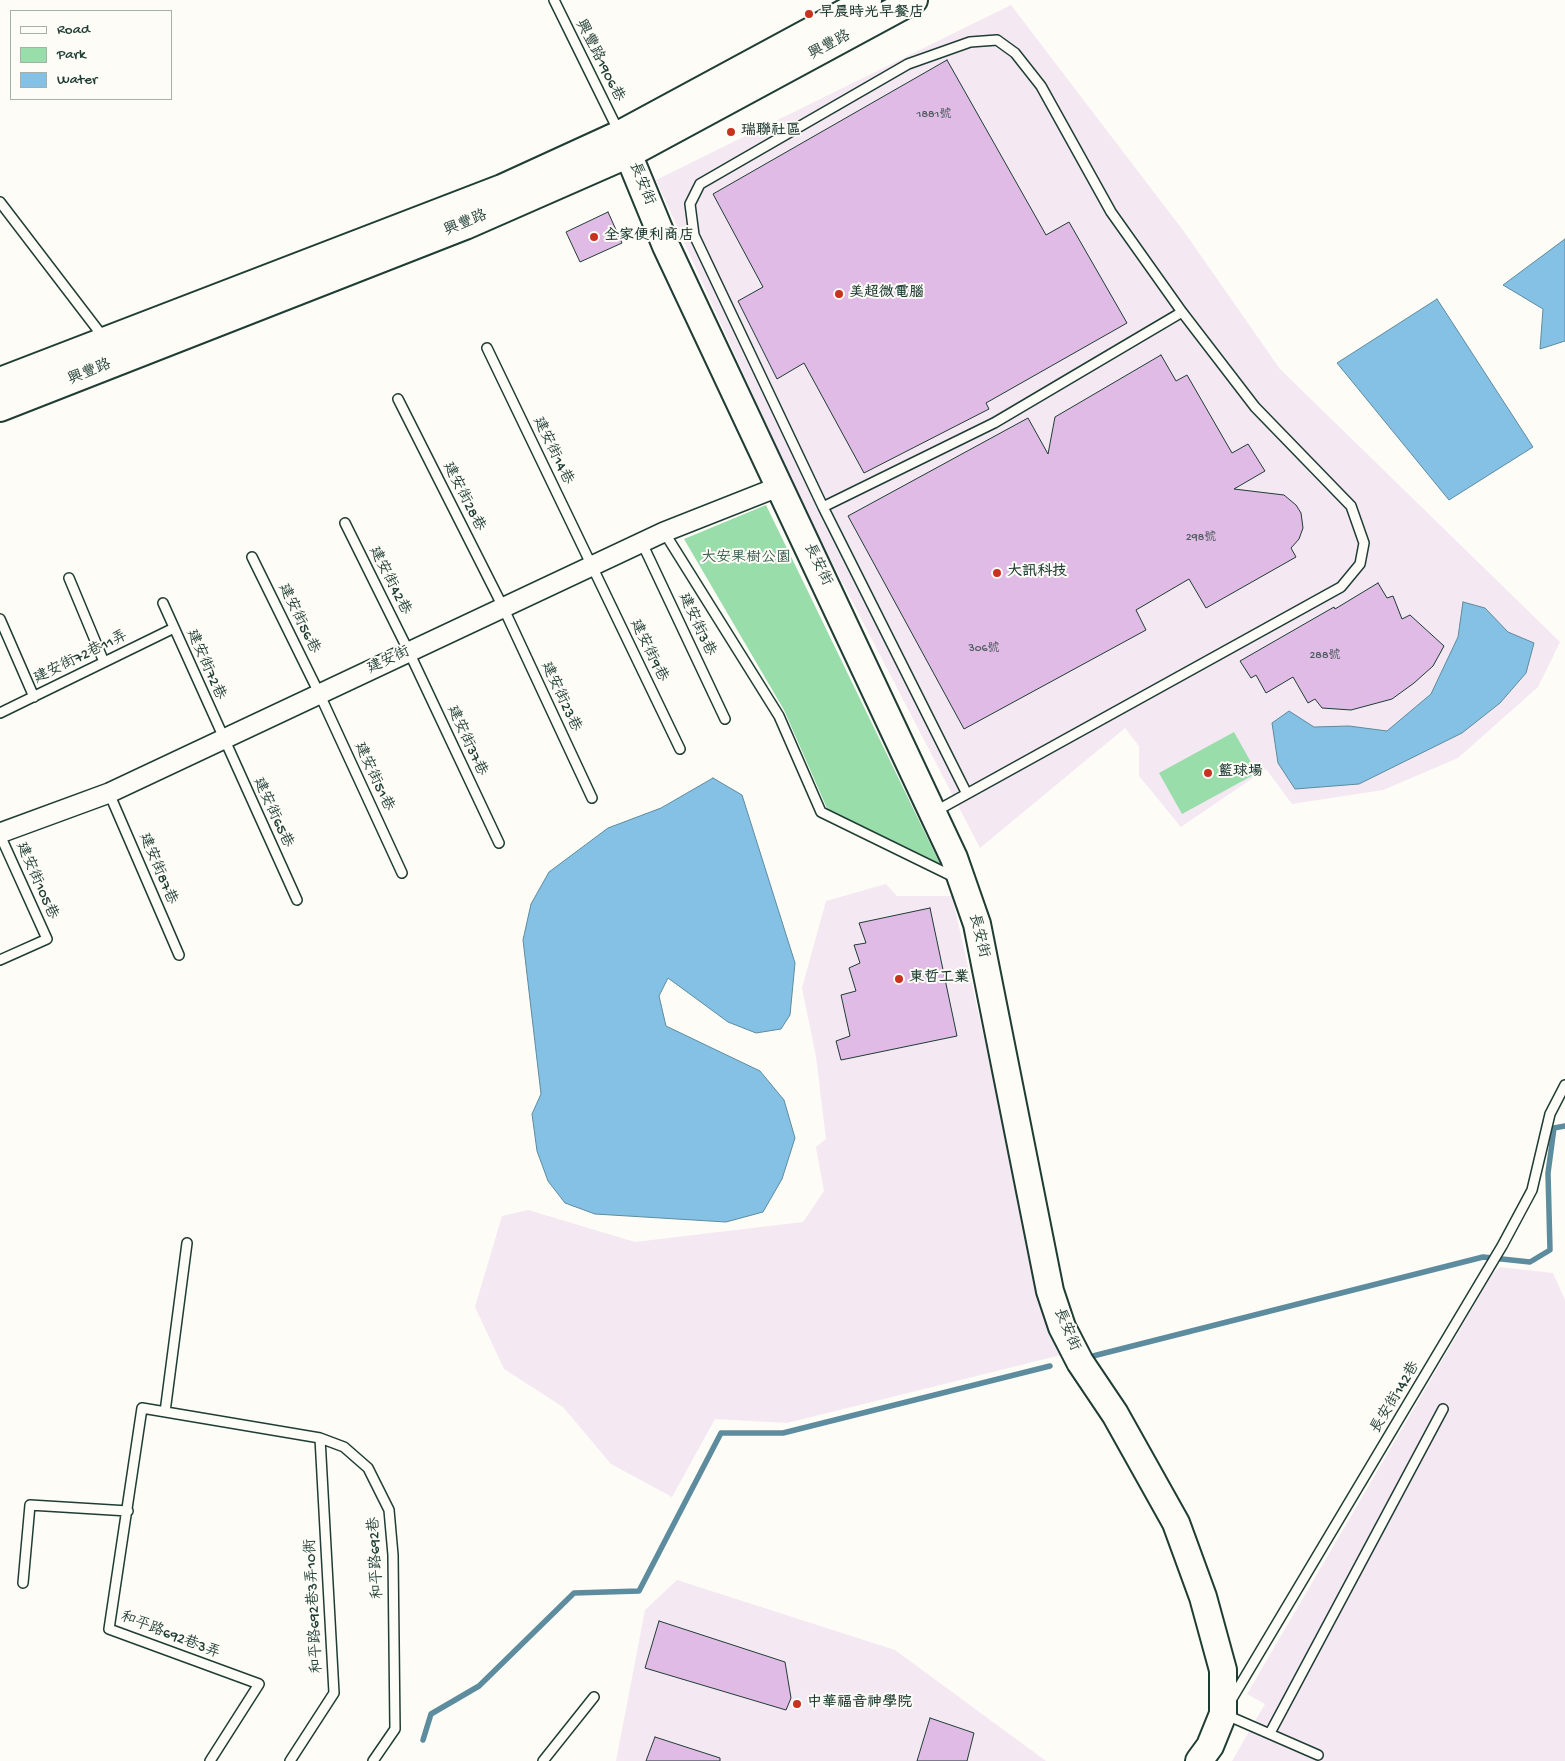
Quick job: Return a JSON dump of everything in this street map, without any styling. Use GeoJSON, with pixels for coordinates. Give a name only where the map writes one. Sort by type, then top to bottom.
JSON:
{"type":"FeatureCollection","features":[{"type":"Feature","properties":{"kind":"main road","name":"興豐路"},"geometry":{"type":"LineString","coordinates":[[0,381],[502,188],[625,144],[868,0]]}},
{"type":"Feature","properties":{"kind":"main road","name":"興豐路"},"geometry":{"type":"LineString","coordinates":[[0,408],[465,226],[914,0]]}},
{"type":"Feature","properties":{"kind":"main road","name":"長安街"},"geometry":{"type":"LineString","coordinates":[[625,144],[666,246],[933,813],[962,882],[977,924],[1050,1291],[1062,1327],[1080,1362],[1115,1414],[1176,1523],[1203,1596],[1222,1670],[1223,1714],[1210,1746],[1199,1761]]}},
{"type":"Feature","properties":{"kind":"street","name":"建安街"},"geometry":{"type":"LineString","coordinates":[[0,834],[109,793],[664,532],[778,487]]}},
{"type":"Feature","properties":{"kind":"lane","name":"興豐路1906巷"},"geometry":{"type":"LineString","coordinates":[[554,0],[625,144]]}},
{"type":"Feature","properties":{"kind":"lane"},"geometry":{"type":"LineString","coordinates":[[933,813],[968,794],[1341,587],[1360,564],[1364,543],[1351,506],[1255,407],[1182,312],[1111,212],[1041,86],[1015,54],[997,40],[970,42],[908,64],[700,184],[690,204],[694,235],[823,507],[968,794]]}},
{"type":"Feature","properties":{"kind":"lane"},"geometry":{"type":"LineString","coordinates":[[0,202],[106,341]]}},
{"type":"Feature","properties":{"kind":"lane"},"geometry":{"type":"LineString","coordinates":[[823,507],[994,423],[1182,312]]}},
{"type":"Feature","properties":{"kind":"lane","name":"建安街14巷"},"geometry":{"type":"LineString","coordinates":[[487,348],[592,566]]}},
{"type":"Feature","properties":{"kind":"lane","name":"建安街28巷"},"geometry":{"type":"LineString","coordinates":[[398,399],[504,608]]}},
{"type":"Feature","properties":{"kind":"lane","name":"建安街42巷"},"geometry":{"type":"LineString","coordinates":[[344,524],[409,652]]}},
{"type":"Feature","properties":{"kind":"lane"},"geometry":{"type":"LineString","coordinates":[[664,532],[779,716],[821,812],[962,882]]}},
{"type":"Feature","properties":{"kind":"lane","name":"建安街3巷"},"geometry":{"type":"LineString","coordinates":[[642,543],[725,720]]}},
{"type":"Feature","properties":{"kind":"lane","name":"建安街56巷"},"geometry":{"type":"LineString","coordinates":[[252,558],[319,693]]}},
{"type":"Feature","properties":{"kind":"lane","name":"建安街9巷"},"geometry":{"type":"LineString","coordinates":[[592,566],[680,748]]}},
{"type":"Feature","properties":{"kind":"lane"},"geometry":{"type":"LineString","coordinates":[[69,578],[104,662]]}},
{"type":"Feature","properties":{"kind":"lane","name":"建安街72巷"},"geometry":{"type":"LineString","coordinates":[[163,603],[223,738]]}},
{"type":"Feature","properties":{"kind":"lane","name":"建安街23巷"},"geometry":{"type":"LineString","coordinates":[[504,608],[592,798]]}},
{"type":"Feature","properties":{"kind":"lane"},"geometry":{"type":"LineString","coordinates":[[0,619],[34,696]]}},
{"type":"Feature","properties":{"kind":"lane","name":"建安街72巷11弄"},"geometry":{"type":"LineString","coordinates":[[0,713],[174,628]]}},
{"type":"Feature","properties":{"kind":"lane","name":"建安街37巷"},"geometry":{"type":"LineString","coordinates":[[409,652],[499,843]]}},
{"type":"Feature","properties":{"kind":"lane","name":"建安街51巷"},"geometry":{"type":"LineString","coordinates":[[319,693],[402,873]]}},
{"type":"Feature","properties":{"kind":"lane","name":"建安街65巷"},"geometry":{"type":"LineString","coordinates":[[223,738],[297,900]]}},
{"type":"Feature","properties":{"kind":"lane","name":"建安街87巷"},"geometry":{"type":"LineString","coordinates":[[109,793],[179,955]]}},
{"type":"Feature","properties":{"kind":"lane","name":"建安街105巷"},"geometry":{"type":"LineString","coordinates":[[0,834],[47,939],[0,960]]}},
{"type":"Feature","properties":{"kind":"lane","name":"長安街142巷"},"geometry":{"type":"LineString","coordinates":[[1223,1714],[1502,1246],[1532,1190],[1550,1114],[1565,1085]]}},
{"type":"Feature","properties":{"kind":"lane"},"geometry":{"type":"LineString","coordinates":[[165,1412],[187,1243]]}},
{"type":"Feature","properties":{"kind":"lane","name":"和平路692巷"},"geometry":{"type":"LineString","coordinates":[[142,1408],[320,1438],[344,1448],[368,1468],[389,1510],[393,1555],[394,1729],[373,1761]]}},
{"type":"Feature","properties":{"kind":"lane","name":"和平路692巷3弄"},"geometry":{"type":"LineString","coordinates":[[142,1408],[109,1629],[259,1684],[210,1761]]}},
{"type":"Feature","properties":{"kind":"lane"},"geometry":{"type":"LineString","coordinates":[[1270,1733],[1443,1409]]}},
{"type":"Feature","properties":{"kind":"lane","name":"和平路692巷3弄10衖"},"geometry":{"type":"LineString","coordinates":[[290,1761],[334,1693],[320,1438]]}},
{"type":"Feature","properties":{"kind":"lane"},"geometry":{"type":"LineString","coordinates":[[22,1583],[30,1505],[128,1511]]}},
{"type":"Feature","properties":{"kind":"lane"},"geometry":{"type":"LineString","coordinates":[[543,1761],[594,1697]]}},
{"type":"Feature","properties":{"kind":"lane"},"geometry":{"type":"LineString","coordinates":[[1223,1714],[1270,1733],[1318,1756]]}},
{"type":"Feature","properties":{"kind":"shaded area"},"geometry":{"type":"Polygon","coordinates":[[[1011,5],[1185,233],[1280,369],[1560,642],[1538,687],[1458,758],[1383,790],[1292,804],[1266,769],[1181,827],[1139,776],[1139,746],[1125,728],[980,848],[806,512],[656,180],[1011,5]]]}},
{"type":"Feature","properties":{"kind":"shaded area"},"geometry":{"type":"Polygon","coordinates":[[[886,884],[897,896],[952,896],[1045,1309],[1065,1354],[787,1423],[715,1419],[672,1497],[611,1464],[563,1407],[504,1369],[475,1307],[502,1216],[528,1210],[635,1242],[803,1222],[824,1191],[816,1147],[826,1139],[816,1057],[802,988],[826,901],[886,884]]]}},
{"type":"Feature","properties":{"kind":"shaded area"},"geometry":{"type":"Polygon","coordinates":[[[1500,1267],[1553,1273],[1565,1300],[1565,1761],[1232,1761],[1265,1704],[1247,1694],[1493,1273],[1500,1267]]]}},
{"type":"Feature","properties":{"kind":"shaded area","name":"中華福音神學院"},"geometry":{"type":"Polygon","coordinates":[[[677,1580],[895,1650],[1046,1761],[616,1761],[645,1610],[677,1580]]]}},
{"type":"Feature","properties":{"kind":"green space","name":"大安果樹公園"},"geometry":{"type":"Polygon","coordinates":[[[766,505],[942,868],[829,813],[784,710],[684,539],[766,505]]]}},
{"type":"Feature","properties":{"kind":"green space","name":"籃球場"},"geometry":{"type":"Polygon","coordinates":[[[1234,732],[1257,773],[1182,814],[1159,773],[1234,732]]]}},
{"type":"Feature","properties":{"kind":"water"},"geometry":{"type":"Polygon","coordinates":[[[1565,239],[1565,341],[1540,349],[1543,309],[1503,285],[1565,239]]]}},
{"type":"Feature","properties":{"kind":"water"},"geometry":{"type":"Polygon","coordinates":[[[1437,299],[1533,447],[1449,500],[1337,363],[1437,299]]]}},
{"type":"Feature","properties":{"kind":"water"},"geometry":{"type":"Polygon","coordinates":[[[1463,602],[1485,608],[1508,632],[1534,643],[1526,673],[1500,703],[1462,733],[1359,784],[1295,789],[1278,763],[1272,723],[1289,711],[1314,727],[1349,726],[1387,731],[1431,694],[1458,637],[1463,602]]]}},
{"type":"Feature","properties":{"kind":"water"},"geometry":{"type":"Polygon","coordinates":[[[713,778],[742,795],[795,963],[790,1015],[781,1029],[756,1033],[728,1022],[668,978],[659,996],[666,1026],[760,1071],[784,1100],[795,1138],[782,1179],[763,1212],[726,1222],[595,1214],[565,1203],[548,1181],[537,1151],[532,1114],[541,1094],[523,940],[531,904],[549,872],[608,828],[661,808],[713,778]]]}},
{"type":"Feature","properties":{"kind":"building"},"geometry":{"type":"Polygon","coordinates":[[[947,60],[1046,235],[1069,222],[1127,323],[986,403],[989,409],[864,473],[804,363],[777,379],[738,301],[763,287],[713,194],[947,60]]]}},
{"type":"Feature","properties":{"kind":"building","name":"全家便利商店"},"geometry":{"type":"Polygon","coordinates":[[[608,212],[622,243],[580,262],[566,232],[608,212]]]}},
{"type":"Feature","properties":{"kind":"building"},"geometry":{"type":"Polygon","coordinates":[[[1161,355],[1176,381],[1187,375],[1232,453],[1248,444],[1265,471],[1234,489],[1284,495],[1296,505],[1301,513],[1303,528],[1299,539],[1291,548],[1296,557],[1206,608],[1189,579],[1136,610],[1146,630],[964,729],[848,516],[1028,418],[1048,454],[1055,417],[1161,355]]]}},
{"type":"Feature","properties":{"kind":"building"},"geometry":{"type":"Polygon","coordinates":[[[1378,583],[1387,598],[1393,596],[1402,619],[1410,615],[1444,646],[1433,666],[1414,683],[1392,699],[1351,710],[1322,708],[1315,699],[1308,703],[1293,677],[1266,693],[1256,675],[1251,678],[1240,661],[1378,583]]]}},
{"type":"Feature","properties":{"kind":"building","name":"東哲工業"},"geometry":{"type":"Polygon","coordinates":[[[930,908],[957,1036],[841,1060],[836,1041],[850,1036],[841,995],[856,991],[849,968],[860,963],[854,945],[866,943],[859,923],[930,908]]]}},
{"type":"Feature","properties":{"kind":"building"},"geometry":{"type":"Polygon","coordinates":[[[659,1621],[785,1662],[791,1698],[786,1710],[645,1668],[659,1621]]]}},
{"type":"Feature","properties":{"kind":"building"},"geometry":{"type":"Polygon","coordinates":[[[930,1718],[974,1733],[967,1761],[917,1761],[930,1718]]]}},
{"type":"Feature","properties":{"kind":"building"},"geometry":{"type":"Polygon","coordinates":[[[655,1737],[720,1758],[720,1761],[646,1761],[655,1737]]]}},
{"type":"Feature","properties":{"kind":"waterway"},"geometry":{"type":"LineString","coordinates":[[1093,1356],[1483,1257],[1530,1262],[1550,1250],[1548,1173],[1554,1128],[1565,1126]]}},
{"type":"Feature","properties":{"kind":"waterway"},"geometry":{"type":"LineString","coordinates":[[423,1740],[431,1714],[479,1686],[574,1593],[639,1591],[721,1433],[783,1433],[1050,1366]]}},
{"type":"Feature","properties":{"kind":"place","name":"早晨時光早餐店"},"geometry":{"type":"Point","coordinates":[809,14]}},
{"type":"Feature","properties":{"kind":"place","name":"瑞聯社區"},"geometry":{"type":"Point","coordinates":[731,132]}},
{"type":"Feature","properties":{"kind":"place","name":"全家便利商店"},"geometry":{"type":"Point","coordinates":[594,237]}},
{"type":"Feature","properties":{"kind":"place","name":"美超微電腦"},"geometry":{"type":"Point","coordinates":[839,294]}},
{"type":"Feature","properties":{"kind":"place","name":"大訊科技"},"geometry":{"type":"Point","coordinates":[997,573]}},
{"type":"Feature","properties":{"kind":"place","name":"籃球場"},"geometry":{"type":"Point","coordinates":[1208,773]}},
{"type":"Feature","properties":{"kind":"place","name":"東哲工業"},"geometry":{"type":"Point","coordinates":[899,979]}},
{"type":"Feature","properties":{"kind":"place","name":"中華福音神學院"},"geometry":{"type":"Point","coordinates":[797,1704]}}]}
